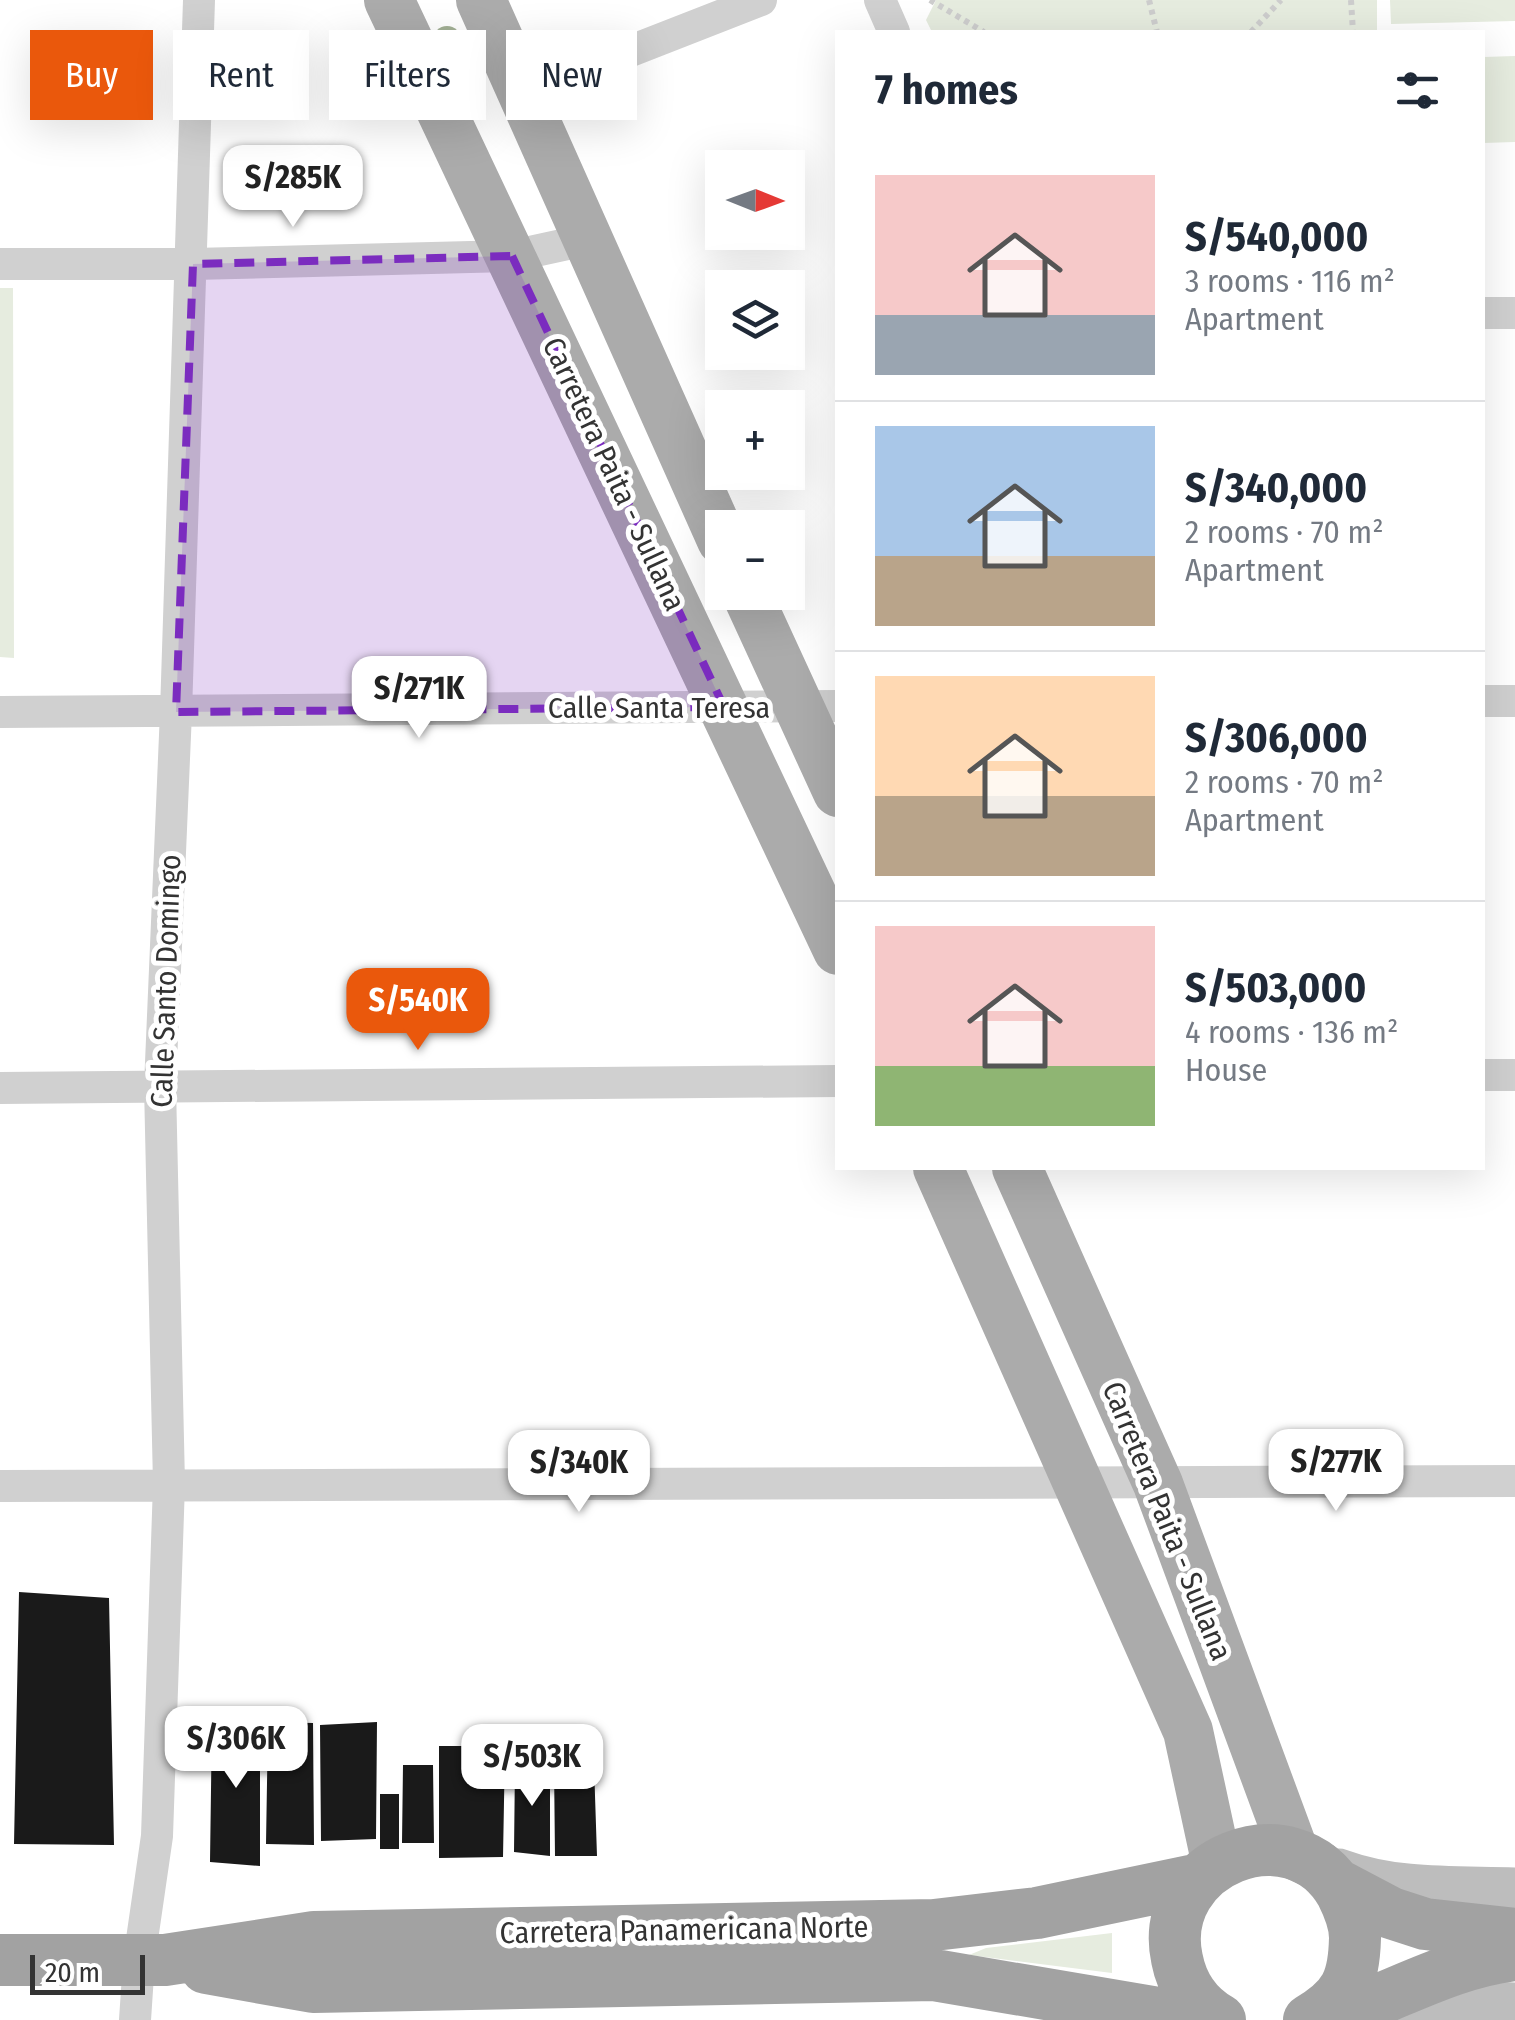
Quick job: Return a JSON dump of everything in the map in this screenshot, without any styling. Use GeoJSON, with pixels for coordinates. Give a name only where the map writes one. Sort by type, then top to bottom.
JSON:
{"type":"FeatureCollection","features":[{"type":"Feature","properties":{"kind":"highway","name":"Carretera Panamericana Norte"},"geometry":{"type":"LineString","coordinates":[[0,1960],[152,1960],[314,1936],[934,1925],[1037,1913],[1208,1872],[1250,1851],[1273,1850],[1326,1884]]}},
{"type":"Feature","properties":{"kind":"highway"},"geometry":{"type":"LineString","coordinates":[[1208,1872],[1189,1890],[1177,1916],[1174,1944],[1179,1972],[1193,1998],[1220,2020]]}},
{"type":"Feature","properties":{"kind":"highway"},"geometry":{"type":"LineString","coordinates":[[1326,1884],[1424,1924],[1515,1934]]}},
{"type":"Feature","properties":{"kind":"highway"},"geometry":{"type":"LineString","coordinates":[[1309,2020],[1344,1992],[1354,1955],[1326,1884]]}},
{"type":"Feature","properties":{"kind":"highway"},"geometry":{"type":"LineString","coordinates":[[1323,2020],[1390,2010],[1443,1972],[1515,1955]]}},
{"type":"Feature","properties":{"kind":"highway","name":"Carretera Panamericana Norte"},"geometry":{"type":"LineString","coordinates":[[152,1960],[313,1987],[934,1975],[1199,2020]]}},
{"type":"Feature","properties":{"kind":"main road","name":"Carretera Paita - Sullana"},"geometry":{"type":"LineString","coordinates":[[389,0],[835,944]]}},
{"type":"Feature","properties":{"kind":"main road"},"geometry":{"type":"LineString","coordinates":[[481,0],[506,55]]}},
{"type":"Feature","properties":{"kind":"main road"},"geometry":{"type":"LineString","coordinates":[[535,120],[709,510]]}},
{"type":"Feature","properties":{"kind":"main road"},"geometry":{"type":"LineString","coordinates":[[757,610],[817,707],[835,780]]}},
{"type":"Feature","properties":{"kind":"main road","name":"Carretera Paita - Sullana"},"geometry":{"type":"LineString","coordinates":[[939,1170],[1188,1731],[1208,1872]]}},
{"type":"Feature","properties":{"kind":"main road","name":"Carretera Paita - Sullana"},"geometry":{"type":"LineString","coordinates":[[1018,1170],[1158,1484],[1326,1884]]}},
{"type":"Feature","properties":{"kind":"main road"},"geometry":{"type":"LineString","coordinates":[[1515,1890],[1406,1888],[1367,1881],[1326,1884],[1390,2010],[1515,2004]]}},
{"type":"Feature","properties":{"kind":"street","name":"Calle Santo Domingo"},"geometry":{"type":"LineString","coordinates":[[135,2020],[152,1960],[169,1484],[160,1086],[199,0]]}},
{"type":"Feature","properties":{"kind":"street"},"geometry":{"type":"LineString","coordinates":[[637,48],[761,0]]}},
{"type":"Feature","properties":{"kind":"street"},"geometry":{"type":"LineString","coordinates":[[880,0],[893,30]]}},
{"type":"Feature","properties":{"kind":"street"},"geometry":{"type":"LineString","coordinates":[[0,264],[512,256],[590,239]]}},
{"type":"Feature","properties":{"kind":"street"},"geometry":{"type":"LineString","coordinates":[[1485,313],[1515,313]]}},
{"type":"Feature","properties":{"kind":"street"},"geometry":{"type":"LineString","coordinates":[[1485,701],[1515,701]]}},
{"type":"Feature","properties":{"kind":"street","name":"Calle Santa Teresa"},"geometry":{"type":"LineString","coordinates":[[0,712],[817,707]]}},
{"type":"Feature","properties":{"kind":"street"},"geometry":{"type":"LineString","coordinates":[[1485,1076],[1515,1075]]}},
{"type":"Feature","properties":{"kind":"street"},"geometry":{"type":"LineString","coordinates":[[0,1088],[835,1080]]}},
{"type":"Feature","properties":{"kind":"street"},"geometry":{"type":"LineString","coordinates":[[0,1486],[1515,1481]]}},
{"type":"Feature","properties":{"kind":"path"},"geometry":{"type":"LineString","coordinates":[[930,0],[981,30]]}},
{"type":"Feature","properties":{"kind":"path"},"geometry":{"type":"LineString","coordinates":[[1149,0],[1156,30]]}},
{"type":"Feature","properties":{"kind":"path"},"geometry":{"type":"LineString","coordinates":[[1253,30],[1281,0]]}},
{"type":"Feature","properties":{"kind":"path"},"geometry":{"type":"LineString","coordinates":[[1351,0],[1353,30]]}},
{"type":"Feature","properties":{"kind":"highlighted area"},"geometry":{"type":"Polygon","coordinates":[[[512,256],[724,707],[176,712],[193,264],[512,256]]]}},
{"type":"Feature","properties":{"kind":"shaded area"},"geometry":{"type":"Polygon","coordinates":[[[936,0],[1377,0],[1377,30],[931,30],[926,20],[936,0]]]}},
{"type":"Feature","properties":{"kind":"shaded area"},"geometry":{"type":"Polygon","coordinates":[[[1390,0],[1515,0],[1515,21],[1391,24],[1390,0]]]}},
{"type":"Feature","properties":{"kind":"shaded area"},"geometry":{"type":"Polygon","coordinates":[[[1515,56],[1515,142],[1485,143],[1485,57],[1515,56]]]}},
{"type":"Feature","properties":{"kind":"shaded area"},"geometry":{"type":"Polygon","coordinates":[[[0,288],[13,288],[14,658],[0,657],[0,288]]]}},
{"type":"Feature","properties":{"kind":"shaded area"},"geometry":{"type":"Polygon","coordinates":[[[1112,1933],[1112,1973],[969,1955],[986,1948],[1112,1933]]]}},
{"type":"Feature","properties":{"kind":"building"},"geometry":{"type":"Polygon","coordinates":[[[19,1592],[109,1598],[114,1845],[14,1844],[19,1592]]]}},
{"type":"Feature","properties":{"kind":"building"},"geometry":{"type":"Polygon","coordinates":[[[260,1717],[260,1866],[210,1862],[212,1718],[260,1717]]]}},
{"type":"Feature","properties":{"kind":"building"},"geometry":{"type":"Polygon","coordinates":[[[268,1722],[313,1723],[314,1845],[266,1844],[268,1722]]]}},
{"type":"Feature","properties":{"kind":"building"},"geometry":{"type":"Polygon","coordinates":[[[377,1722],[376,1839],[321,1841],[320,1725],[377,1722]]]}},
{"type":"Feature","properties":{"kind":"building"},"geometry":{"type":"Polygon","coordinates":[[[439,1746],[505,1746],[503,1857],[439,1858],[439,1746]]]}},
{"type":"Feature","properties":{"kind":"building"},"geometry":{"type":"Polygon","coordinates":[[[515,1764],[550,1764],[550,1856],[514,1852],[515,1764]]]}},
{"type":"Feature","properties":{"kind":"building"},"geometry":{"type":"Polygon","coordinates":[[[554,1764],[594,1765],[597,1856],[555,1856],[554,1764]]]}},
{"type":"Feature","properties":{"kind":"building"},"geometry":{"type":"Polygon","coordinates":[[[403,1765],[433,1765],[434,1843],[402,1843],[403,1765]]]}},
{"type":"Feature","properties":{"kind":"building"},"geometry":{"type":"Polygon","coordinates":[[[380,1794],[399,1794],[399,1849],[380,1849],[380,1794]]]}}]}
